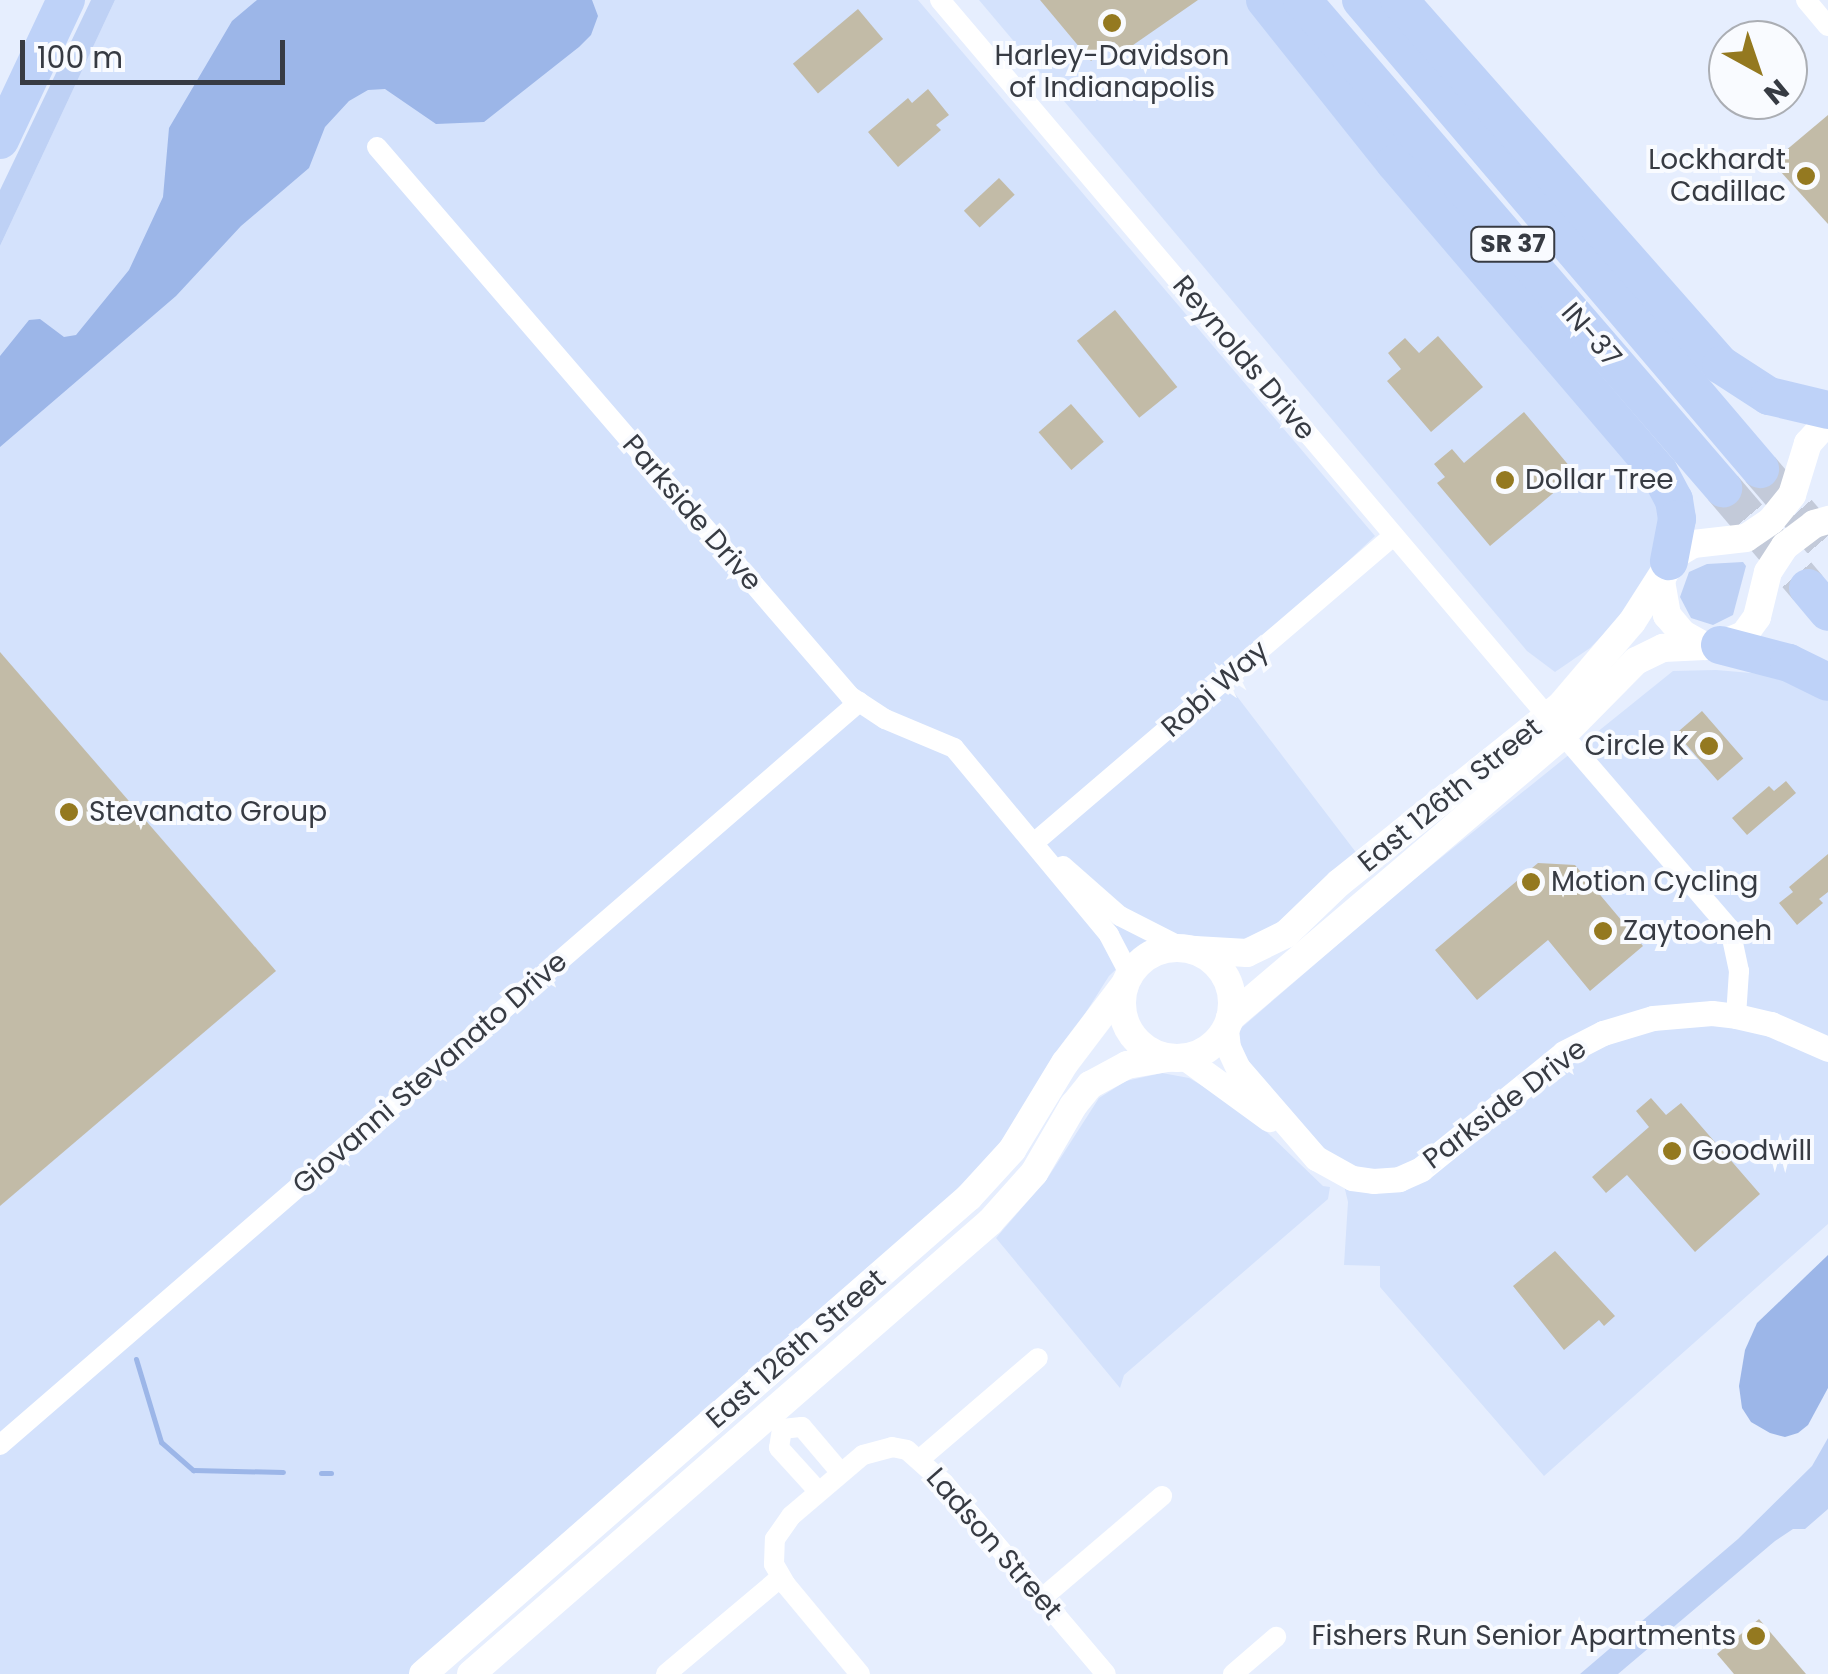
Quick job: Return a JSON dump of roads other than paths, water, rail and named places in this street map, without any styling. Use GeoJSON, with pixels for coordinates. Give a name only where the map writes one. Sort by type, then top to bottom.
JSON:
{"type":"FeatureCollection","features":[{"type":"Feature","properties":{"kind":"highway"},"geometry":{"type":"LineString","coordinates":[[0,140],[66,0]]}},
{"type":"Feature","properties":{"kind":"highway"},"geometry":{"type":"LineString","coordinates":[[1265,0],[1395,162],[1659,472],[1675,506],[1677,530],[1666,567]]}},
{"type":"Feature","properties":{"kind":"highway","name":"IN-37"},"geometry":{"type":"LineString","coordinates":[[1302,0],[1723,488]]}},
{"type":"Feature","properties":{"kind":"highway","name":"IN-37"},"geometry":{"type":"LineString","coordinates":[[1361,0],[1760,470]]}},
{"type":"Feature","properties":{"kind":"highway"},"geometry":{"type":"LineString","coordinates":[[1399,0],[1720,365],[1769,396],[1828,410]]}},
{"type":"Feature","properties":{"kind":"highway"},"geometry":{"type":"LineString","coordinates":[[1713,646],[1788,664],[1828,682]]}},
{"type":"Feature","properties":{"kind":"main road"},"geometry":{"type":"LineString","coordinates":[[1828,421],[1808,443],[1792,495],[1778,515],[1751,535],[1734,541],[1693,544],[1666,567],[1661,590],[1667,615],[1683,634],[1713,646],[1744,635],[1754,625],[1766,578],[1785,546],[1814,524],[1828,520]]}},
{"type":"Feature","properties":{"kind":"main road","name":"East 126th Street"},"geometry":{"type":"LineString","coordinates":[[1228,1024],[1556,726],[1666,567]]}},
{"type":"Feature","properties":{"kind":"main road","name":"East 126th Street"},"geometry":{"type":"LineString","coordinates":[[1189,949],[1237,955],[1276,941],[1349,875],[1556,726],[1645,656],[1669,647],[1713,646]]}},
{"type":"Feature","properties":{"kind":"main road"},"geometry":{"type":"LineString","coordinates":[[1189,949],[1215,963],[1229,983],[1228,1024],[1209,1048],[1176,1058],[1145,1049],[1129,1031],[1122,1008],[1127,980],[1152,953],[1189,949]]}},
{"type":"Feature","properties":{"kind":"main road","name":"East 126th Street"},"geometry":{"type":"LineString","coordinates":[[423,1674],[750,1392],[992,1174],[1032,1121],[1084,1035],[1127,980]]}},
{"type":"Feature","properties":{"kind":"main road","name":"East 126th Street"},"geometry":{"type":"LineString","coordinates":[[471,1674],[776,1422],[990,1222],[1034,1173],[1073,1106],[1090,1085],[1127,1065],[1176,1058]]}},
{"type":"Feature","properties":{"kind":"street","name":"Reynolds Drive"},"geometry":{"type":"LineString","coordinates":[[940,0],[1730,929],[1739,971],[1736,1016]]}},
{"type":"Feature","properties":{"kind":"street"},"geometry":{"type":"LineString","coordinates":[[1806,0],[1828,26]]}},
{"type":"Feature","properties":{"kind":"street","name":"Parkside Drive"},"geometry":{"type":"LineString","coordinates":[[377,148],[859,702],[886,720],[954,748],[1035,842],[1104,904],[1189,949]]}},
{"type":"Feature","properties":{"kind":"street","name":"Robi Way"},"geometry":{"type":"LineString","coordinates":[[1035,842],[1394,535]]}},
{"type":"Feature","properties":{"kind":"street","name":"Giovanni Stevanato Drive"},"geometry":{"type":"LineString","coordinates":[[0,1444],[859,702]]}},
{"type":"Feature","properties":{"kind":"street","name":"Parkside Drive"},"geometry":{"type":"LineString","coordinates":[[1035,842],[1057,876],[1108,935],[1127,980]]}},
{"type":"Feature","properties":{"kind":"street","name":"Parkside Drive"},"geometry":{"type":"LineString","coordinates":[[1228,1024],[1228,1047],[1238,1068],[1316,1158],[1352,1178],[1399,1178],[1442,1156],[1564,1053],[1603,1033],[1653,1018],[1736,1016],[1772,1024],[1828,1049]]}},
{"type":"Feature","properties":{"kind":"street","name":"Parkside Drive"},"geometry":{"type":"LineString","coordinates":[[1176,1058],[1305,1146]]}},
{"type":"Feature","properties":{"kind":"street"},"geometry":{"type":"LineString","coordinates":[[920,1459],[1038,1358]]}},
{"type":"Feature","properties":{"kind":"street"},"geometry":{"type":"LineString","coordinates":[[750,1392],[776,1422],[779,1448],[819,1492]]}},
{"type":"Feature","properties":{"kind":"street"},"geometry":{"type":"LineString","coordinates":[[776,1422],[802,1427],[841,1473]]}},
{"type":"Feature","properties":{"kind":"street","name":"Ladson Street"},"geometry":{"type":"LineString","coordinates":[[781,1577],[774,1564],[775,1539],[790,1516],[841,1473],[878,1449],[907,1450],[920,1459],[1106,1674]]}},
{"type":"Feature","properties":{"kind":"street"},"geometry":{"type":"LineString","coordinates":[[1041,1599],[1162,1496]]}},
{"type":"Feature","properties":{"kind":"street"},"geometry":{"type":"LineString","coordinates":[[666,1674],[781,1577],[860,1674]]}},
{"type":"Feature","properties":{"kind":"street"},"geometry":{"type":"LineString","coordinates":[[1233,1674],[1276,1637]]}},
{"type":"Feature","properties":{"kind":"waterway"},"geometry":{"type":"LineString","coordinates":[[136,1359],[161,1442],[193,1470],[283,1472]]}},
{"type":"Feature","properties":{"kind":"waterway"},"geometry":{"type":"LineString","coordinates":[[321,1473],[331,1473]]}},
{"type":"Feature","properties":{"kind":"tunnel"},"geometry":{"type":"LineString","coordinates":[[1760,469],[1828,548]]}},
{"type":"Feature","properties":{"kind":"tunnel"},"geometry":{"type":"LineString","coordinates":[[1723,488],[1808,588]]}},
{"type":"Feature","properties":{"kind":"place","name":"Harley-Davidson of Indianapolis"},"geometry":{"type":"Point","coordinates":[1112,23]}},
{"type":"Feature","properties":{"kind":"place","name":"Lockhardt Cadillac"},"geometry":{"type":"Point","coordinates":[1806,176]}},
{"type":"Feature","properties":{"kind":"place","name":"Dollar Tree"},"geometry":{"type":"Point","coordinates":[1505,480]}},
{"type":"Feature","properties":{"kind":"place","name":"Circle K"},"geometry":{"type":"Point","coordinates":[1709,746]}},
{"type":"Feature","properties":{"kind":"place","name":"Stevanato Group"},"geometry":{"type":"Point","coordinates":[69,812]}},
{"type":"Feature","properties":{"kind":"place","name":"Motion Cycling"},"geometry":{"type":"Point","coordinates":[1531,882]}},
{"type":"Feature","properties":{"kind":"place","name":"Zaytooneh"},"geometry":{"type":"Point","coordinates":[1603,931]}},
{"type":"Feature","properties":{"kind":"place","name":"Goodwill"},"geometry":{"type":"Point","coordinates":[1672,1151]}},
{"type":"Feature","properties":{"kind":"place","name":"Fishers Run Senior Apartments"},"geometry":{"type":"Point","coordinates":[1756,1636]}}]}
